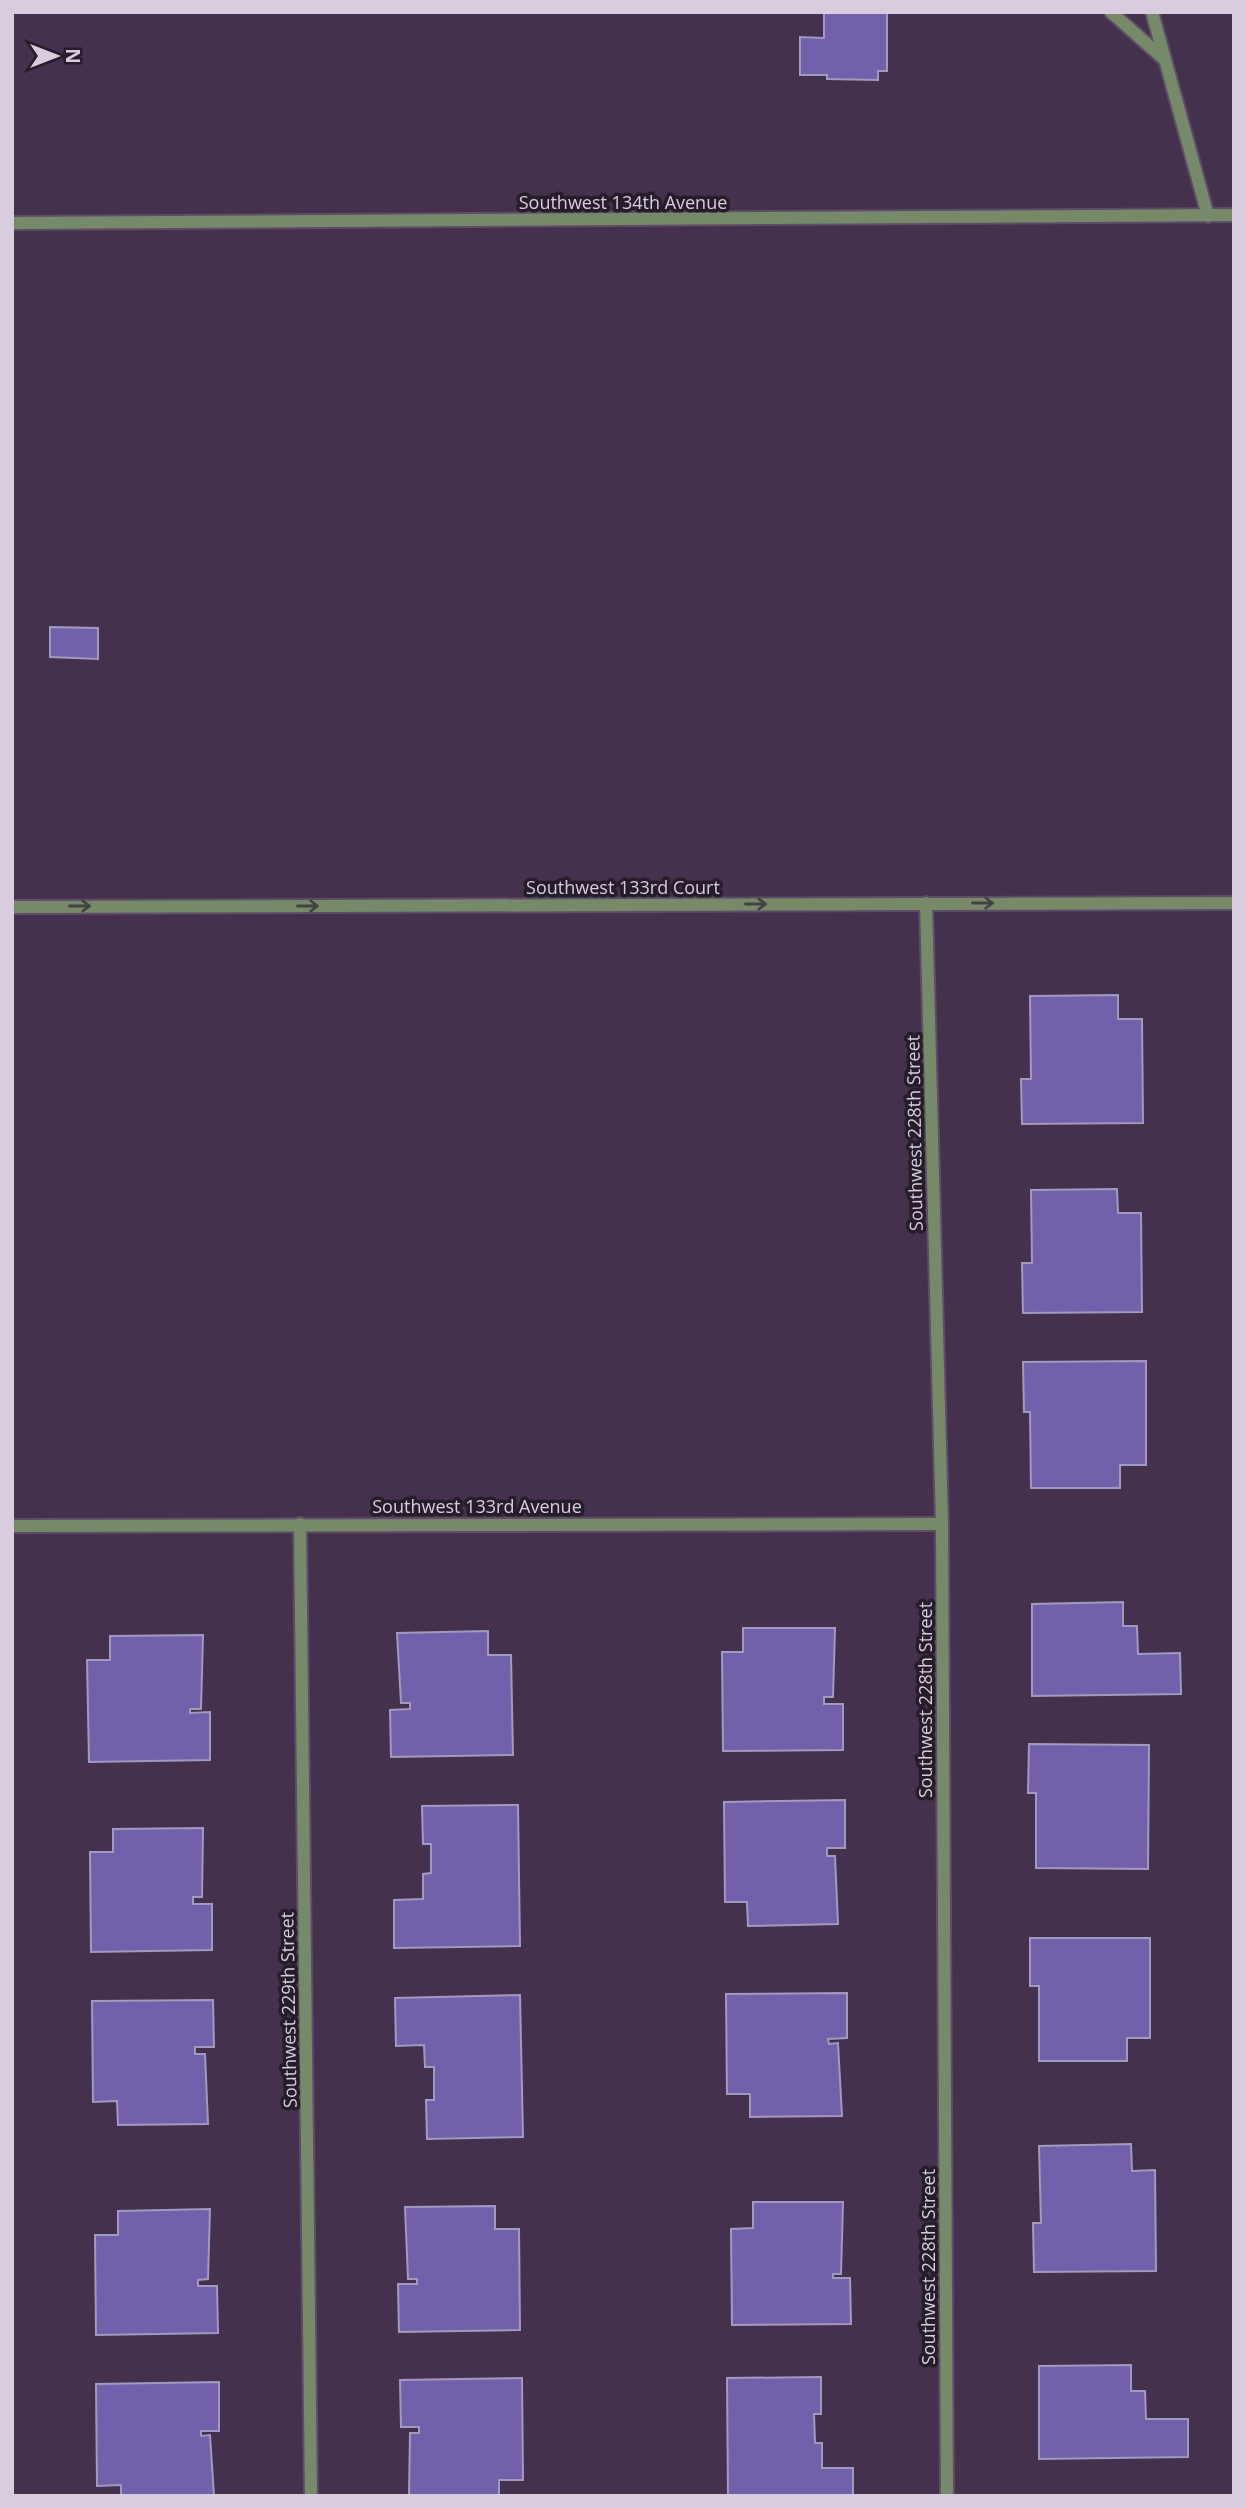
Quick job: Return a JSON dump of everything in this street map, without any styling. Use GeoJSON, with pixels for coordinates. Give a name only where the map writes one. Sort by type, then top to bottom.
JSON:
{"type":"FeatureCollection","features":[{"type":"Feature","properties":{"kind":"street"},"geometry":{"type":"LineString","coordinates":[[1111,12],[1165,60]]}},
{"type":"Feature","properties":{"kind":"street"},"geometry":{"type":"LineString","coordinates":[[1152,12],[1208,216]]}},
{"type":"Feature","properties":{"kind":"street","name":"Southwest 134th Avenue"},"geometry":{"type":"LineString","coordinates":[[12,223],[1234,215]]}},
{"type":"Feature","properties":{"kind":"street","name":"Southwest 228th Street"},"geometry":{"type":"LineString","coordinates":[[926,903],[942,1524],[947,2496]]}},
{"type":"Feature","properties":{"kind":"street","name":"Southwest 133rd Court"},"geometry":{"type":"LineString","coordinates":[[12,907],[1234,903]]}},
{"type":"Feature","properties":{"kind":"street","name":"Southwest 229th Street"},"geometry":{"type":"LineString","coordinates":[[300,1524],[311,2496]]}},
{"type":"Feature","properties":{"kind":"street","name":"Southwest 133rd Avenue"},"geometry":{"type":"LineString","coordinates":[[12,1525],[942,1524]]}},
{"type":"Feature","properties":{"kind":"building"},"geometry":{"type":"Polygon","coordinates":[[[887,12],[887,71],[878,71],[878,80],[827,79],[827,75],[800,75],[800,37],[824,38],[824,13],[887,12]]]}},
{"type":"Feature","properties":{"kind":"building"},"geometry":{"type":"Polygon","coordinates":[[[50,627],[98,628],[98,659],[50,657],[50,627]]]}},
{"type":"Feature","properties":{"kind":"building"},"geometry":{"type":"Polygon","coordinates":[[[1118,995],[1118,1019],[1142,1019],[1143,1123],[1022,1124],[1021,1079],[1031,1079],[1030,996],[1118,995]]]}},
{"type":"Feature","properties":{"kind":"building"},"geometry":{"type":"Polygon","coordinates":[[[1117,1189],[1118,1213],[1141,1213],[1142,1312],[1023,1313],[1022,1263],[1032,1263],[1031,1190],[1117,1189]]]}},
{"type":"Feature","properties":{"kind":"building"},"geometry":{"type":"Polygon","coordinates":[[[1146,1361],[1146,1465],[1120,1465],[1120,1488],[1031,1488],[1030,1412],[1024,1412],[1023,1362],[1146,1361]]]}},
{"type":"Feature","properties":{"kind":"building"},"geometry":{"type":"Polygon","coordinates":[[[1123,1602],[1123,1626],[1137,1626],[1138,1654],[1180,1653],[1181,1694],[1032,1696],[1032,1604],[1123,1602]]]}},
{"type":"Feature","properties":{"kind":"building"},"geometry":{"type":"Polygon","coordinates":[[[743,1628],[835,1628],[833,1697],[824,1697],[824,1704],[843,1704],[843,1750],[723,1751],[722,1652],[743,1652],[743,1628]]]}},
{"type":"Feature","properties":{"kind":"building"},"geometry":{"type":"Polygon","coordinates":[[[488,1631],[488,1655],[511,1655],[513,1755],[391,1757],[390,1710],[410,1709],[410,1703],[401,1703],[397,1633],[488,1631]]]}},
{"type":"Feature","properties":{"kind":"building"},"geometry":{"type":"Polygon","coordinates":[[[203,1635],[201,1709],[190,1709],[190,1713],[210,1712],[210,1760],[89,1762],[87,1660],[110,1660],[110,1636],[203,1635]]]}},
{"type":"Feature","properties":{"kind":"building"},"geometry":{"type":"Polygon","coordinates":[[[1029,1744],[1149,1745],[1148,1869],[1036,1868],[1036,1793],[1028,1793],[1029,1744]]]}},
{"type":"Feature","properties":{"kind":"building"},"geometry":{"type":"Polygon","coordinates":[[[845,1800],[845,1848],[827,1848],[827,1856],[835,1856],[838,1924],[748,1926],[747,1902],[725,1902],[724,1802],[845,1800]]]}},
{"type":"Feature","properties":{"kind":"building"},"geometry":{"type":"Polygon","coordinates":[[[518,1805],[520,1946],[394,1948],[394,1900],[423,1899],[423,1874],[431,1873],[431,1844],[423,1844],[422,1806],[518,1805]]]}},
{"type":"Feature","properties":{"kind":"building"},"geometry":{"type":"Polygon","coordinates":[[[203,1828],[202,1897],[193,1897],[193,1904],[212,1904],[212,1950],[91,1952],[90,1852],[113,1852],[113,1829],[203,1828]]]}},
{"type":"Feature","properties":{"kind":"building"},"geometry":{"type":"Polygon","coordinates":[[[1030,1938],[1150,1938],[1150,2038],[1127,2038],[1127,2061],[1039,2061],[1039,1986],[1030,1986],[1030,1938]]]}},
{"type":"Feature","properties":{"kind":"building"},"geometry":{"type":"Polygon","coordinates":[[[847,1993],[847,2038],[828,2039],[829,2044],[838,2043],[842,2116],[750,2117],[750,2094],[727,2094],[726,1994],[847,1993]]]}},
{"type":"Feature","properties":{"kind":"building"},"geometry":{"type":"Polygon","coordinates":[[[520,1995],[523,2137],[427,2139],[426,2100],[434,2100],[434,2067],[425,2067],[424,2045],[396,2046],[395,1998],[520,1995]]]}},
{"type":"Feature","properties":{"kind":"building"},"geometry":{"type":"Polygon","coordinates":[[[213,2000],[214,2047],[195,2047],[195,2054],[205,2054],[208,2124],[118,2125],[117,2101],[93,2102],[92,2001],[213,2000]]]}},
{"type":"Feature","properties":{"kind":"building"},"geometry":{"type":"Polygon","coordinates":[[[1131,2144],[1132,2171],[1155,2170],[1156,2271],[1034,2272],[1033,2223],[1041,2223],[1039,2146],[1131,2144]]]}},
{"type":"Feature","properties":{"kind":"building"},"geometry":{"type":"Polygon","coordinates":[[[753,2202],[843,2202],[841,2274],[833,2274],[833,2278],[850,2278],[851,2324],[732,2325],[731,2229],[753,2228],[753,2202]]]}},
{"type":"Feature","properties":{"kind":"building"},"geometry":{"type":"Polygon","coordinates":[[[495,2206],[495,2229],[519,2229],[520,2330],[399,2332],[398,2284],[417,2284],[417,2279],[408,2279],[405,2207],[495,2206]]]}},
{"type":"Feature","properties":{"kind":"building"},"geometry":{"type":"Polygon","coordinates":[[[210,2209],[208,2279],[198,2280],[198,2286],[217,2286],[218,2333],[96,2335],[95,2235],[118,2235],[118,2211],[210,2209]]]}},
{"type":"Feature","properties":{"kind":"building"},"geometry":{"type":"Polygon","coordinates":[[[1131,2365],[1131,2391],[1145,2391],[1146,2419],[1188,2419],[1188,2457],[1039,2459],[1039,2366],[1131,2365]]]}},
{"type":"Feature","properties":{"kind":"building"},"geometry":{"type":"Polygon","coordinates":[[[821,2377],[821,2414],[814,2414],[815,2443],[822,2443],[822,2468],[853,2468],[853,2496],[728,2496],[727,2378],[821,2377]]]}},
{"type":"Feature","properties":{"kind":"building"},"geometry":{"type":"Polygon","coordinates":[[[522,2378],[523,2480],[499,2480],[499,2496],[409,2496],[410,2433],[419,2433],[419,2427],[401,2427],[400,2380],[522,2378]]]}},
{"type":"Feature","properties":{"kind":"building"},"geometry":{"type":"Polygon","coordinates":[[[219,2382],[219,2431],[201,2431],[201,2436],[210,2435],[214,2496],[121,2496],[121,2485],[97,2486],[96,2384],[219,2382]]]}}]}
